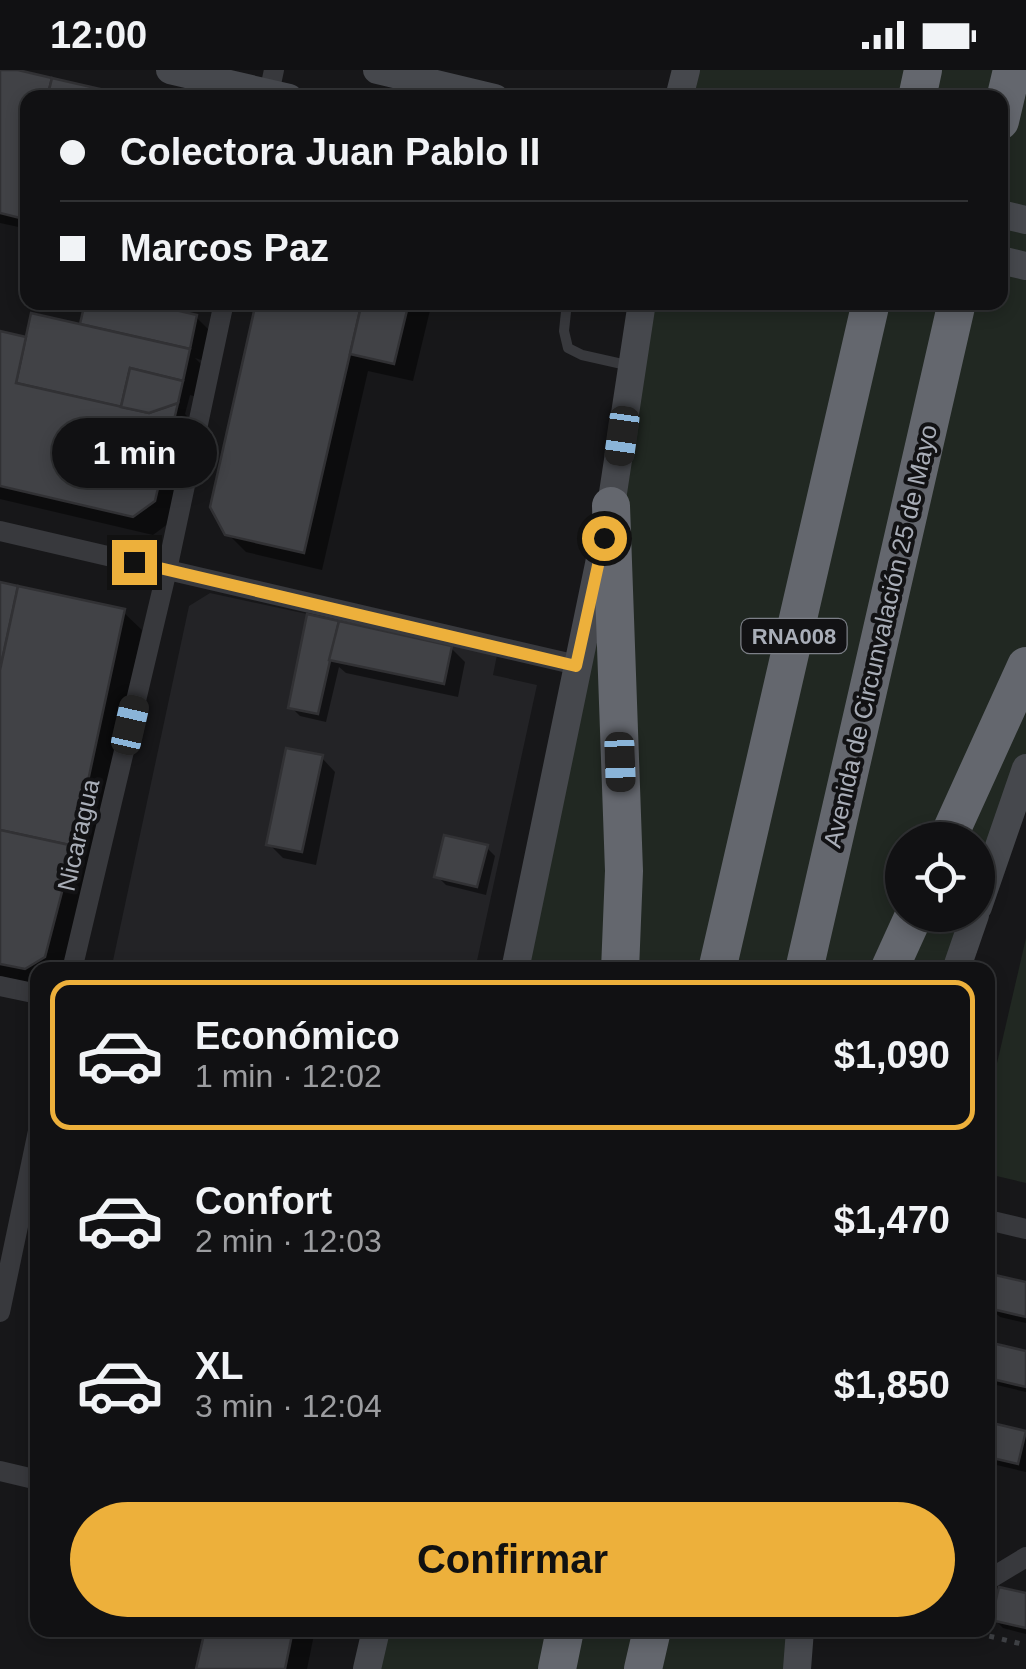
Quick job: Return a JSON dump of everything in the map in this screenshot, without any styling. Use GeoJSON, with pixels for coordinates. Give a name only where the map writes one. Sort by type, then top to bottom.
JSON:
{"type":"FeatureCollection","features":[{"type":"Feature","properties":{"kind":"highway","name":"RNA008"},"geometry":{"type":"LineString","coordinates":[[719,962],[869,310]]}},
{"type":"Feature","properties":{"kind":"highway","name":"Avenida de Circunvalación 25 de Mayo"},"geometry":{"type":"LineString","coordinates":[[806,962],[955,312]]}},
{"type":"Feature","properties":{"kind":"highway"},"geometry":{"type":"LineString","coordinates":[[611,506],[624,871],[620,962]]}},
{"type":"Feature","properties":{"kind":"highway"},"geometry":{"type":"LineString","coordinates":[[955,822],[1026,666]]}},
{"type":"Feature","properties":{"kind":"highway"},"geometry":{"type":"LineString","coordinates":[[893,962],[906,932]]}},
{"type":"Feature","properties":{"kind":"highway"},"geometry":{"type":"LineString","coordinates":[[553,1669],[555,1637]]}},
{"type":"Feature","properties":{"kind":"highway"},"geometry":{"type":"LineString","coordinates":[[553,1669],[564,1637]]}},
{"type":"Feature","properties":{"kind":"highway"},"geometry":{"type":"LineString","coordinates":[[643,1669],[650,1637]]}},
{"type":"Feature","properties":{"kind":"main road"},"geometry":{"type":"LineString","coordinates":[[170,70],[275,89]]}},
{"type":"Feature","properties":{"kind":"main road"},"geometry":{"type":"LineString","coordinates":[[377,70],[461,90]]}},
{"type":"Feature","properties":{"kind":"main road"},"geometry":{"type":"LineString","coordinates":[[516,962],[611,506],[641,310]]}},
{"type":"Feature","properties":{"kind":"main road"},"geometry":{"type":"LineString","coordinates":[[995,858],[1026,768]]}},
{"type":"Feature","properties":{"kind":"main road"},"geometry":{"type":"LineString","coordinates":[[959,962],[969,932]]}},
{"type":"Feature","properties":{"kind":"main road"},"geometry":{"type":"LineString","coordinates":[[367,1669],[374,1637]]}},
{"type":"Feature","properties":{"kind":"main road"},"geometry":{"type":"LineString","coordinates":[[797,1669],[799,1637]]}},
{"type":"Feature","properties":{"kind":"street","name":"Nicaragua"},"geometry":{"type":"LineString","coordinates":[[74,962],[167,570],[222,310]]}},
{"type":"Feature","properties":{"kind":"street"},"geometry":{"type":"LineString","coordinates":[[0,531],[576,666]]}},
{"type":"Feature","properties":{"kind":"street"},"geometry":{"type":"LineString","coordinates":[[0,986],[30,992]]}},
{"type":"Feature","properties":{"kind":"street"},"geometry":{"type":"LineString","coordinates":[[0,1312],[30,1170]]}},
{"type":"Feature","properties":{"kind":"street"},"geometry":{"type":"LineString","coordinates":[[995,1222],[1026,1229]]}},
{"type":"Feature","properties":{"kind":"street"},"geometry":{"type":"LineString","coordinates":[[0,1471],[30,1478]]}},
{"type":"Feature","properties":{"kind":"street"},"geometry":{"type":"LineString","coordinates":[[995,1576],[1026,1557]]}},
{"type":"Feature","properties":{"kind":"lane"},"geometry":{"type":"LineString","coordinates":[[566,310],[564,331],[568,348],[632,366]]}},
{"type":"Feature","properties":{"kind":"path"},"geometry":{"type":"LineString","coordinates":[[993,1637],[1026,1645]]}},
{"type":"Feature","properties":{"kind":"shaded area"},"geometry":{"type":"Polygon","coordinates":[[[686,70],[1026,70],[1026,768],[995,858],[995,822],[885,822],[885,932],[969,932],[959,962],[517,962],[641,310],[1008,310],[1008,90],[681,90],[686,70]]]}},
{"type":"Feature","properties":{"kind":"shaded area"},"geometry":{"type":"Polygon","coordinates":[[[210,593],[497,655],[493,675],[537,685],[477,962],[113,962],[189,606],[210,593]]]}},
{"type":"Feature","properties":{"kind":"shaded area"},"geometry":{"type":"Polygon","coordinates":[[[1026,938],[1026,1183],[995,1176],[995,1072],[1026,938]]]}},
{"type":"Feature","properties":{"kind":"shaded area"},"geometry":{"type":"Polygon","coordinates":[[[374,1637],[799,1637],[797,1669],[367,1669],[374,1637]]]}},
{"type":"Feature","properties":{"kind":"building"},"geometry":{"type":"Polygon","coordinates":[[[0,70],[52,78],[49,90],[20,90],[20,218],[0,213],[0,70]]]}},
{"type":"Feature","properties":{"kind":"building"},"geometry":{"type":"Polygon","coordinates":[[[52,78],[104,90],[49,90],[52,78]]]}},
{"type":"Feature","properties":{"kind":"building"},"geometry":{"type":"Polygon","coordinates":[[[83,310],[175,310],[197,315],[190,349],[80,324],[83,310]]]}},
{"type":"Feature","properties":{"kind":"building"},"geometry":{"type":"Polygon","coordinates":[[[254,310],[360,310],[304,553],[225,535],[210,507],[254,310]]]}},
{"type":"Feature","properties":{"kind":"building"},"geometry":{"type":"Polygon","coordinates":[[[360,310],[407,310],[394,364],[350,354],[360,310]]]}},
{"type":"Feature","properties":{"kind":"building"},"geometry":{"type":"Polygon","coordinates":[[[31,313],[190,349],[183,381],[130,368],[121,407],[16,383],[31,313]]]}},
{"type":"Feature","properties":{"kind":"building"},"geometry":{"type":"Polygon","coordinates":[[[0,331],[26,337],[16,383],[149,413],[178,403],[155,501],[133,517],[0,486],[0,331]]]}},
{"type":"Feature","properties":{"kind":"building"},"geometry":{"type":"Polygon","coordinates":[[[130,368],[183,381],[178,403],[149,413],[121,407],[130,368]]]}},
{"type":"Feature","properties":{"kind":"building"},"geometry":{"type":"Polygon","coordinates":[[[0,582],[18,586],[0,670],[0,582]]]}},
{"type":"Feature","properties":{"kind":"building"},"geometry":{"type":"Polygon","coordinates":[[[18,586],[125,609],[74,846],[0,830],[0,670],[18,586]]]}},
{"type":"Feature","properties":{"kind":"building"},"geometry":{"type":"Polygon","coordinates":[[[307,614],[339,621],[318,714],[288,708],[307,614]]]}},
{"type":"Feature","properties":{"kind":"building"},"geometry":{"type":"Polygon","coordinates":[[[339,621],[452,646],[444,684],[329,660],[339,621]]]}},
{"type":"Feature","properties":{"kind":"building"},"geometry":{"type":"Polygon","coordinates":[[[286,748],[323,755],[302,852],[266,845],[286,748]]]}},
{"type":"Feature","properties":{"kind":"building"},"geometry":{"type":"Polygon","coordinates":[[[0,830],[74,846],[45,957],[30,962],[25,969],[0,964],[0,830]]]}},
{"type":"Feature","properties":{"kind":"building"},"geometry":{"type":"Polygon","coordinates":[[[444,835],[488,845],[477,887],[434,877],[444,835]]]}},
{"type":"Feature","properties":{"kind":"building"},"geometry":{"type":"Polygon","coordinates":[[[995,1275],[1026,1282],[1026,1317],[995,1310],[995,1275]]]}},
{"type":"Feature","properties":{"kind":"building"},"geometry":{"type":"Polygon","coordinates":[[[995,1344],[1026,1351],[1026,1387],[995,1380],[995,1344]]]}},
{"type":"Feature","properties":{"kind":"building"},"geometry":{"type":"Polygon","coordinates":[[[995,1424],[1026,1431],[1018,1464],[995,1459],[995,1424]]]}},
{"type":"Feature","properties":{"kind":"building"},"geometry":{"type":"Polygon","coordinates":[[[999,1587],[1026,1593],[1026,1628],[995,1621],[999,1587]]]}},
{"type":"Feature","properties":{"kind":"building"},"geometry":{"type":"Polygon","coordinates":[[[203,1637],[292,1637],[285,1669],[196,1669],[203,1637]]]}},
{"type":"Feature","properties":{"kind":"route"},"geometry":{"type":"LineString","coordinates":[[134,562],[576,666],[604,538]]}}]}
